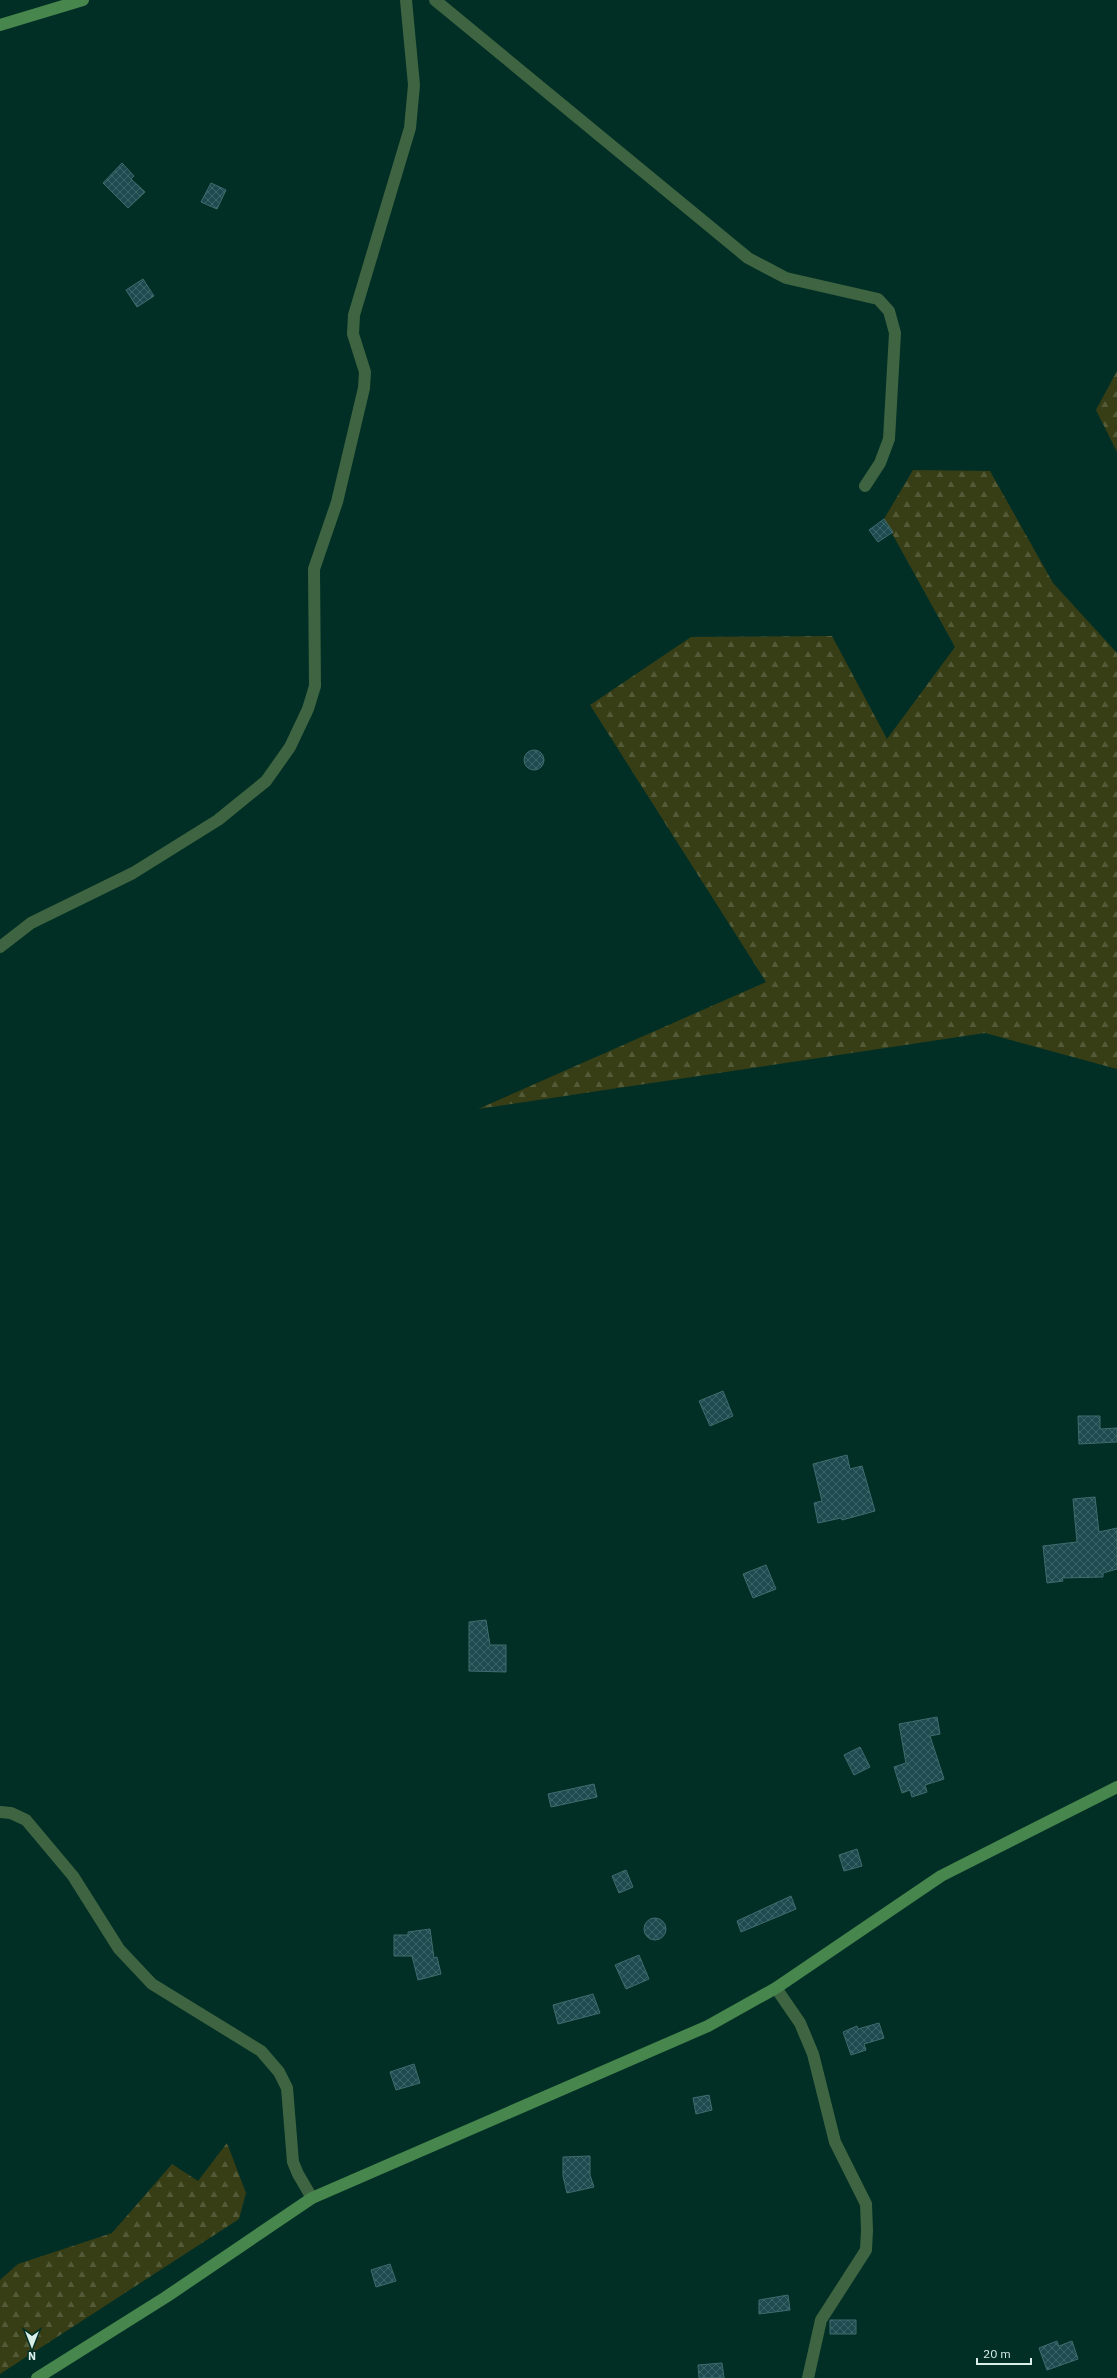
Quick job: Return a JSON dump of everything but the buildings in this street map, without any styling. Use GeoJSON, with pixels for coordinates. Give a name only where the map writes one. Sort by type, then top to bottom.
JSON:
{"type":"FeatureCollection","features":[{"type":"Feature","properties":{"kind":"street"},"geometry":{"type":"LineString","coordinates":[[0,25],[83,0]]}},
{"type":"Feature","properties":{"kind":"street"},"geometry":{"type":"LineString","coordinates":[[0,947],[31,923],[133,872],[218,820],[266,781],[290,746],[308,709],[315,686],[314,569],[337,502],[364,388],[365,372],[353,334],[354,315],[410,128],[414,85],[406,0]]}},
{"type":"Feature","properties":{"kind":"street"},"geometry":{"type":"LineString","coordinates":[[435,0],[748,258],[786,278],[878,299],[889,311],[895,333],[889,439],[880,463],[865,486]]}},
{"type":"Feature","properties":{"kind":"street"},"geometry":{"type":"LineString","coordinates":[[37,2378],[166,2297],[312,2198],[708,2026],[776,1988],[941,1876],[1117,1787]]}},
{"type":"Feature","properties":{"kind":"street"},"geometry":{"type":"LineString","coordinates":[[0,1812],[11,1813],[26,1820],[73,1876],[119,1949],[152,1984],[261,2051],[280,2072],[287,2088],[294,2162],[298,2174],[312,2198]]}},
{"type":"Feature","properties":{"kind":"street"},"geometry":{"type":"LineString","coordinates":[[776,1988],[803,2029],[813,2054],[835,2142],[866,2204],[868,2230],[866,2250],[821,2320],[808,2378]]}},
{"type":"Feature","properties":{"kind":"green space"},"geometry":{"type":"Polygon","coordinates":[[[1117,371],[1117,452],[1096,410],[1117,371]]]}},
{"type":"Feature","properties":{"kind":"green space"},"geometry":{"type":"Polygon","coordinates":[[[913,470],[990,471],[1053,583],[1117,653],[1117,1069],[985,1033],[478,1109],[766,982],[590,705],[691,637],[832,636],[887,739],[955,647],[884,519],[913,470]]]}},
{"type":"Feature","properties":{"kind":"green space"},"geometry":{"type":"Polygon","coordinates":[[[227,2143],[246,2193],[239,2219],[0,2374],[0,2280],[18,2264],[112,2233],[172,2164],[198,2181],[227,2143]]]}}]}
